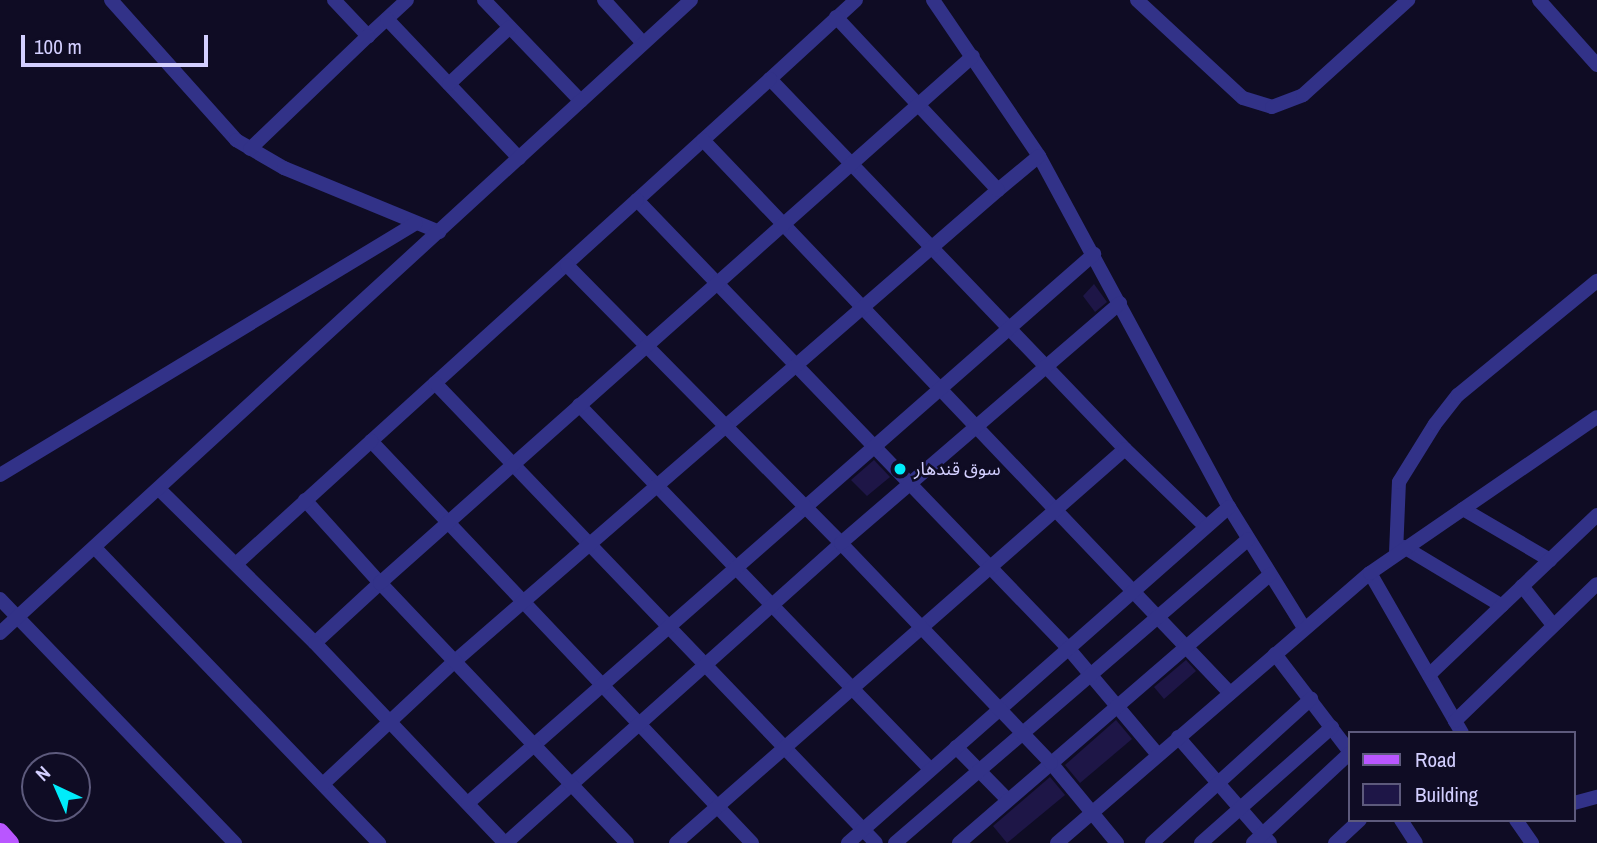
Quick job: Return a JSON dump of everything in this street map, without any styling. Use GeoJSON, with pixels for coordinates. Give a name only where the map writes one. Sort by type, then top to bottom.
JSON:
{"type":"FeatureCollection","features":[{"type":"Feature","properties":{"kind":"main road"},"geometry":{"type":"LineString","coordinates":[[0,832],[10,843]]}},
{"type":"Feature","properties":{"kind":"street"},"geometry":{"type":"LineString","coordinates":[[111,0],[216,123],[250,149],[439,232]]}},
{"type":"Feature","properties":{"kind":"street"},"geometry":{"type":"LineString","coordinates":[[334,0],[369,36]]}},
{"type":"Feature","properties":{"kind":"street"},"geometry":{"type":"LineString","coordinates":[[250,149],[407,0]]}},
{"type":"Feature","properties":{"kind":"street"},"geometry":{"type":"LineString","coordinates":[[484,0],[581,101]]}},
{"type":"Feature","properties":{"kind":"street"},"geometry":{"type":"LineString","coordinates":[[604,0],[643,43]]}},
{"type":"Feature","properties":{"kind":"street"},"geometry":{"type":"LineString","coordinates":[[0,633],[97,550],[691,0]]}},
{"type":"Feature","properties":{"kind":"street"},"geometry":{"type":"LineString","coordinates":[[236,564],[856,0]]}},
{"type":"Feature","properties":{"kind":"street"},"geometry":{"type":"LineString","coordinates":[[933,0],[1039,156],[1229,507],[1304,628]]}},
{"type":"Feature","properties":{"kind":"street"},"geometry":{"type":"LineString","coordinates":[[1137,0],[1243,98],[1272,107],[1303,95],[1408,0]]}},
{"type":"Feature","properties":{"kind":"street"},"geometry":{"type":"LineString","coordinates":[[1541,1],[1597,65]]}},
{"type":"Feature","properties":{"kind":"street"},"geometry":{"type":"LineString","coordinates":[[836,17],[998,190]]}},
{"type":"Feature","properties":{"kind":"street"},"geometry":{"type":"LineString","coordinates":[[387,19],[519,159]]}},
{"type":"Feature","properties":{"kind":"street"},"geometry":{"type":"LineString","coordinates":[[449,84],[510,27]]}},
{"type":"Feature","properties":{"kind":"street"},"geometry":{"type":"LineString","coordinates":[[315,643],[716,282],[973,56]]}},
{"type":"Feature","properties":{"kind":"street"},"geometry":{"type":"LineString","coordinates":[[770,79],[1045,367],[1206,527]]}},
{"type":"Feature","properties":{"kind":"street"},"geometry":{"type":"LineString","coordinates":[[704,140],[1135,589],[1230,693]]}},
{"type":"Feature","properties":{"kind":"street"},"geometry":{"type":"LineString","coordinates":[[323,784],[455,661],[931,246],[1039,156]]}},
{"type":"Feature","properties":{"kind":"street"},"geometry":{"type":"LineString","coordinates":[[637,200],[1068,648],[1158,755]]}},
{"type":"Feature","properties":{"kind":"street"},"geometry":{"type":"LineString","coordinates":[[0,475],[416,223]]}},
{"type":"Feature","properties":{"kind":"street"},"geometry":{"type":"LineString","coordinates":[[468,803],[738,568],[1007,326],[1094,254]]}},
{"type":"Feature","properties":{"kind":"street"},"geometry":{"type":"LineString","coordinates":[[567,265],[921,626],[998,711],[1051,763],[1117,843]]}},
{"type":"Feature","properties":{"kind":"street"},"geometry":{"type":"LineString","coordinates":[[1400,550],[1399,482],[1434,424],[1458,395],[1597,281]]}},
{"type":"Feature","properties":{"kind":"street"},"geometry":{"type":"LineString","coordinates":[[161,491],[315,643],[504,842],[638,720],[976,424],[1120,303]]}},
{"type":"Feature","properties":{"kind":"street"},"geometry":{"type":"LineString","coordinates":[[435,383],[876,843]]}},
{"type":"Feature","properties":{"kind":"street"},"geometry":{"type":"LineString","coordinates":[[579,405],[930,769]]}},
{"type":"Feature","properties":{"kind":"street"},"geometry":{"type":"LineString","coordinates":[[1057,843],[1370,573],[1597,417]]}},
{"type":"Feature","properties":{"kind":"street"},"geometry":{"type":"LineString","coordinates":[[371,440],[752,843]]}},
{"type":"Feature","properties":{"kind":"street"},"geometry":{"type":"LineString","coordinates":[[676,843],[851,686],[1125,449]]}},
{"type":"Feature","properties":{"kind":"street"},"geometry":{"type":"LineString","coordinates":[[305,500],[380,583],[627,843]]}},
{"type":"Feature","properties":{"kind":"street"},"geometry":{"type":"LineString","coordinates":[[848,843],[1229,507]]}},
{"type":"Feature","properties":{"kind":"street"},"geometry":{"type":"LineString","coordinates":[[1463,509],[1550,560]]}},
{"type":"Feature","properties":{"kind":"street"},"geometry":{"type":"LineString","coordinates":[[1429,675],[1597,515]]}},
{"type":"Feature","properties":{"kind":"street"},"geometry":{"type":"LineString","coordinates":[[895,843],[1023,736],[1248,539]]}},
{"type":"Feature","properties":{"kind":"street"},"geometry":{"type":"LineString","coordinates":[[97,550],[379,843]]}},
{"type":"Feature","properties":{"kind":"street"},"geometry":{"type":"LineString","coordinates":[[1400,550],[1502,606]]}},
{"type":"Feature","properties":{"kind":"street"},"geometry":{"type":"LineString","coordinates":[[1370,573],[1458,727],[1553,625],[1597,584]]}},
{"type":"Feature","properties":{"kind":"street"},"geometry":{"type":"LineString","coordinates":[[958,843],[1270,575]]}},
{"type":"Feature","properties":{"kind":"street"},"geometry":{"type":"LineString","coordinates":[[1522,586],[1553,625]]}},
{"type":"Feature","properties":{"kind":"street"},"geometry":{"type":"LineString","coordinates":[[0,599],[235,843]]}},
{"type":"Feature","properties":{"kind":"street"},"geometry":{"type":"LineString","coordinates":[[1275,653],[1348,749]]}},
{"type":"Feature","properties":{"kind":"street"},"geometry":{"type":"LineString","coordinates":[[1152,843],[1311,699]]}},
{"type":"Feature","properties":{"kind":"street"},"geometry":{"type":"LineString","coordinates":[[1201,843],[1332,727]]}},
{"type":"Feature","properties":{"kind":"street"},"geometry":{"type":"LineString","coordinates":[[1178,737],[1261,840],[1348,754]]}},
{"type":"Feature","properties":{"kind":"street"},"geometry":{"type":"LineString","coordinates":[[956,747],[1007,800]]}},
{"type":"Feature","properties":{"kind":"street"},"geometry":{"type":"LineString","coordinates":[[1576,802],[1597,797]]}},
{"type":"Feature","properties":{"kind":"street"},"geometry":{"type":"LineString","coordinates":[[1335,843],[1358,822]]}},
{"type":"Feature","properties":{"kind":"street"},"geometry":{"type":"LineString","coordinates":[[1402,822],[1416,843]]}},
{"type":"Feature","properties":{"kind":"street"},"geometry":{"type":"LineString","coordinates":[[1517,822],[1532,843]]}},
{"type":"Feature","properties":{"kind":"building"},"geometry":{"type":"Polygon","coordinates":[[[1094,284],[1107,302],[1095,312],[1083,296],[1094,284]]]}},
{"type":"Feature","properties":{"kind":"building"},"geometry":{"type":"Polygon","coordinates":[[[874,460],[890,477],[867,496],[851,480],[874,460]]]}},
{"type":"Feature","properties":{"kind":"building"},"geometry":{"type":"Polygon","coordinates":[[[1186,660],[1196,671],[1164,699],[1154,687],[1186,660]]]}},
{"type":"Feature","properties":{"kind":"building"},"geometry":{"type":"Polygon","coordinates":[[[1116,720],[1132,739],[1080,783],[1065,765],[1116,720]]]}},
{"type":"Feature","properties":{"kind":"building"},"geometry":{"type":"Polygon","coordinates":[[[1050,777],[1065,795],[1007,843],[993,826],[1050,777]]]}},
{"type":"Feature","properties":{"kind":"place","name":"سوق قندهار"},"geometry":{"type":"Point","coordinates":[900,469]}}]}
